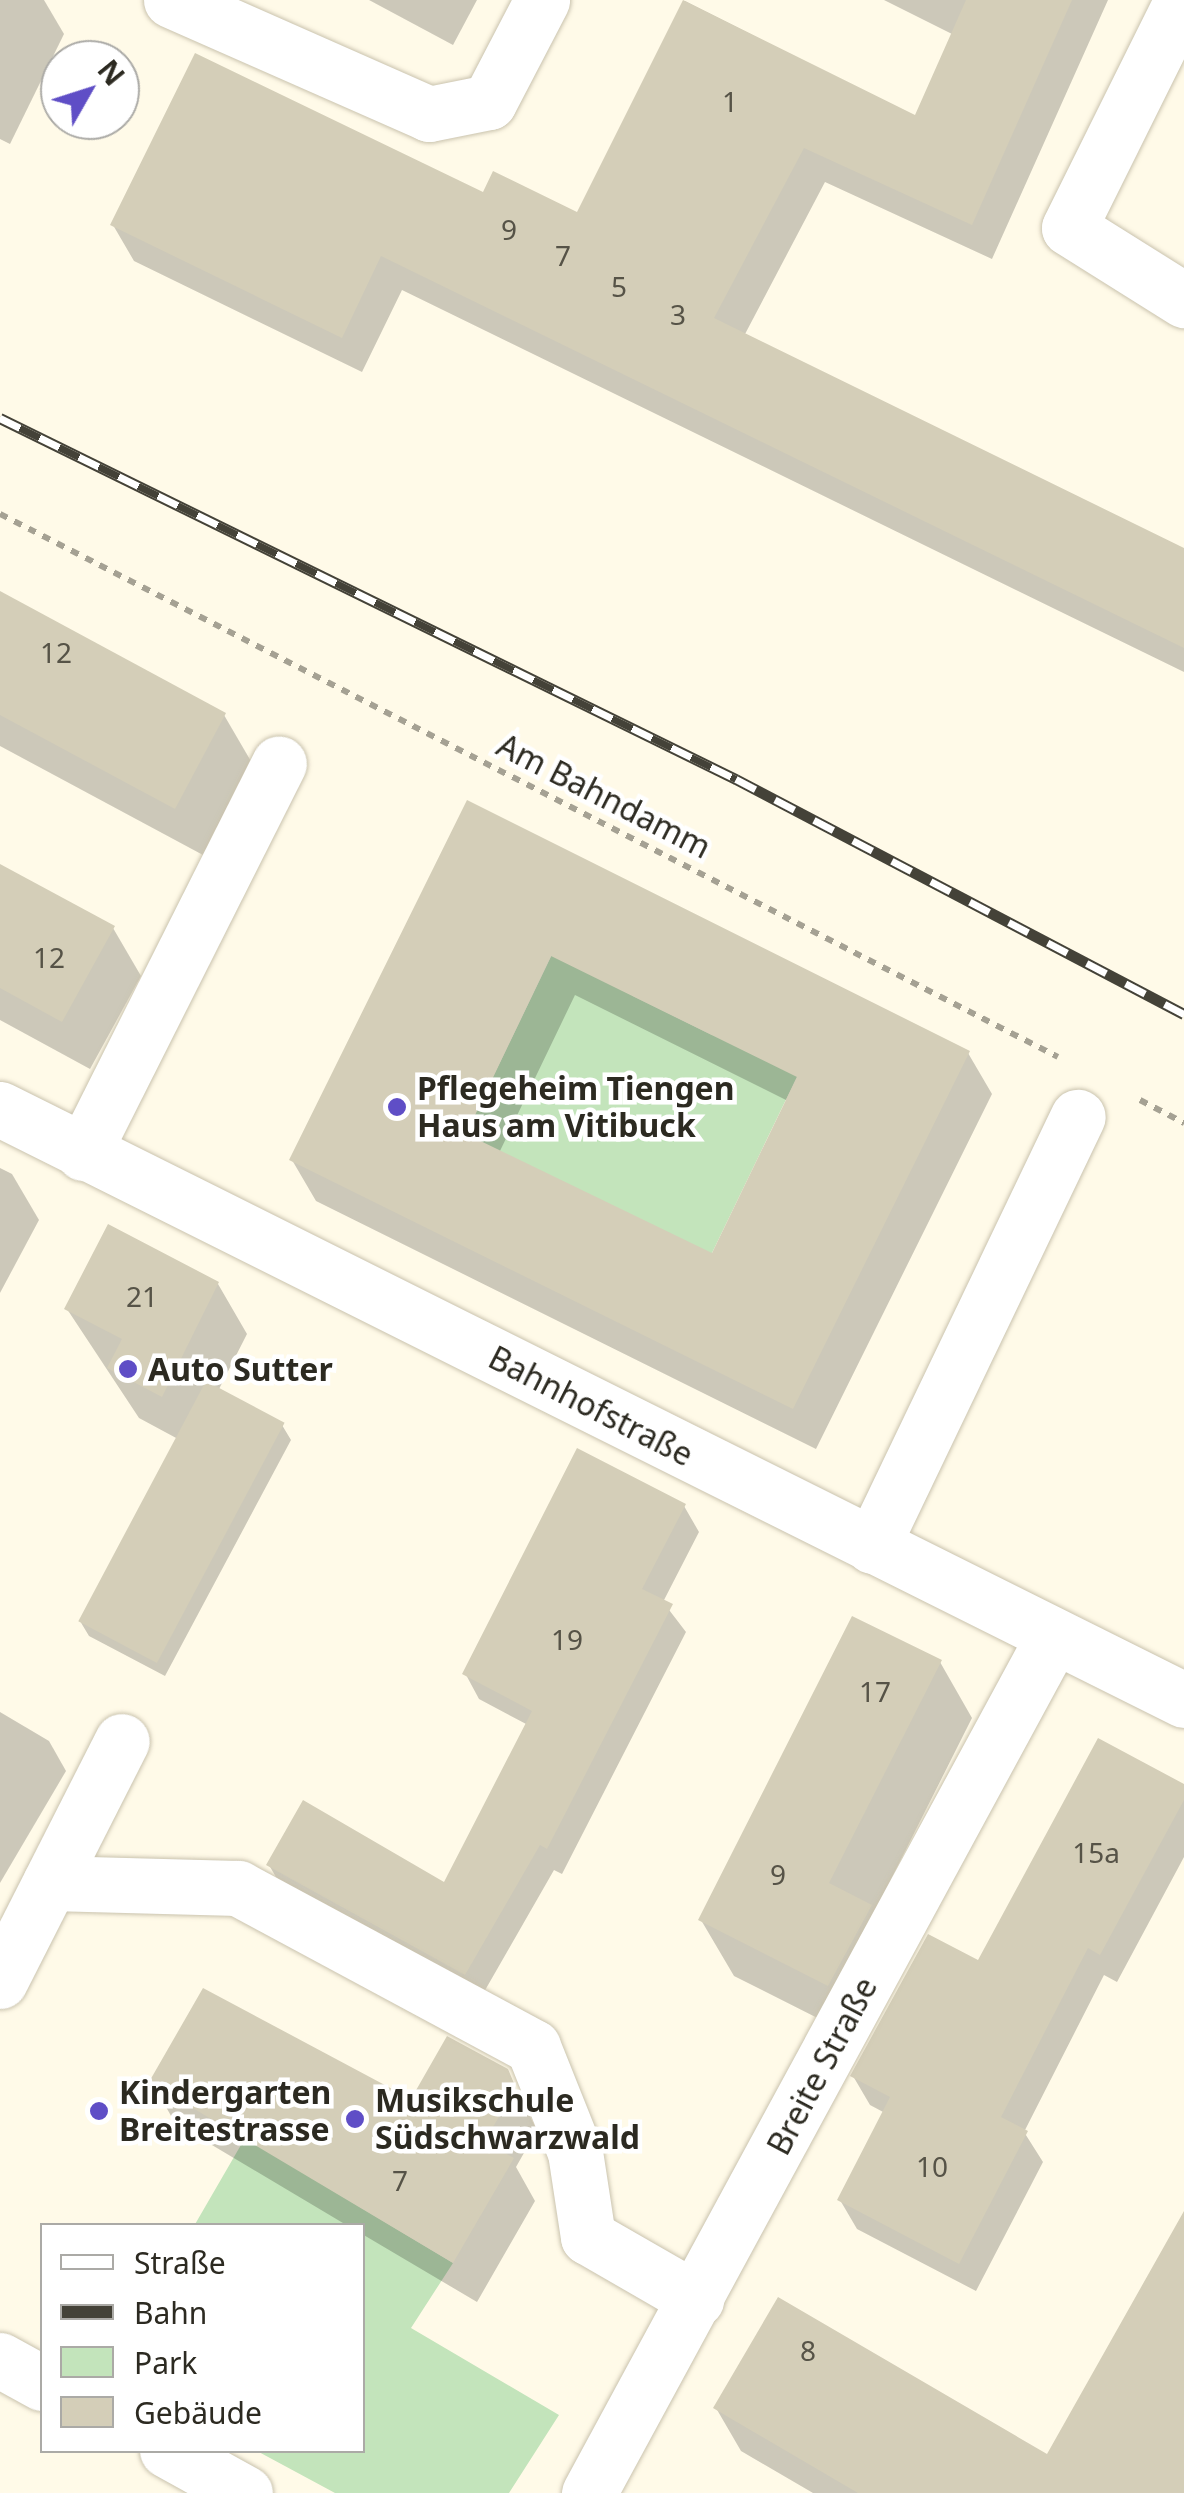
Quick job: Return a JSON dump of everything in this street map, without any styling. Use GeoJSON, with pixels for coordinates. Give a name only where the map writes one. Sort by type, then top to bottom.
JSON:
{"type":"FeatureCollection","features":[{"type":"Feature","properties":{"kind":"street"},"geometry":{"type":"LineString","coordinates":[[172,0],[429,114],[488,102],[542,0]]}},
{"type":"Feature","properties":{"kind":"street"},"geometry":{"type":"LineString","coordinates":[[1182,0],[1069,228],[1184,300]]}},
{"type":"Feature","properties":{"kind":"street"},"geometry":{"type":"LineString","coordinates":[[83,1152],[280,764]]}},
{"type":"Feature","properties":{"kind":"street"},"geometry":{"type":"LineString","coordinates":[[872,1546],[1100,1103]]}},
{"type":"Feature","properties":{"kind":"street","name":"Bahnhofstraße"},"geometry":{"type":"LineString","coordinates":[[0,1109],[1184,1700]]}},
{"type":"Feature","properties":{"kind":"street","name":"Breite Straße"},"geometry":{"type":"LineString","coordinates":[[589,2493],[1053,1637]]}},
{"type":"Feature","properties":{"kind":"street"},"geometry":{"type":"LineString","coordinates":[[0,1981],[122,1741]]}},
{"type":"Feature","properties":{"kind":"street"},"geometry":{"type":"LineString","coordinates":[[50,1883],[238,1888],[533,2047],[575,2152],[588,2237],[696,2299]]}},
{"type":"Feature","properties":{"kind":"street"},"geometry":{"type":"LineString","coordinates":[[0,2360],[40,2382]]}},
{"type":"Feature","properties":{"kind":"street"},"geometry":{"type":"LineString","coordinates":[[172,2453],[245,2493]]}},
{"type":"Feature","properties":{"kind":"path","name":"Am Bahndamm"},"geometry":{"type":"LineString","coordinates":[[0,514],[1069,1063]]}},
{"type":"Feature","properties":{"kind":"path"},"geometry":{"type":"LineString","coordinates":[[1100,1103],[1184,1124]]}},
{"type":"Feature","properties":{"kind":"green space"},"geometry":{"type":"Polygon","coordinates":[[[561,936],[633,996],[712,1035],[808,1054],[697,1284],[452,1162],[561,936]]]}},
{"type":"Feature","properties":{"kind":"green space"},"geometry":{"type":"Polygon","coordinates":[[[245,2138],[453,2263],[411,2328],[559,2415],[509,2493],[335,2493],[261,2453],[365,2453],[365,2223],[196,2223],[245,2138]]]}},
{"type":"Feature","properties":{"kind":"building"},"geometry":{"type":"Polygon","coordinates":[[[683,0],[915,115],[966,0],[1072,0],[972,225],[804,148],[714,318],[1184,548],[1184,648],[381,256],[342,338],[110,225],[195,53],[483,192],[493,171],[577,212],[683,0]]]}},
{"type":"Feature","properties":{"kind":"building"},"geometry":{"type":"Polygon","coordinates":[[[0,591],[226,713],[175,809],[0,715],[0,591]]]}},
{"type":"Feature","properties":{"kind":"building","name":"Pflegeheim Tiengen Haus am Vitibuck"},"geometry":{"type":"Polygon","coordinates":[[[467,800],[970,1051],[793,1409],[289,1160],[467,800]],[[551,956],[466,1134],[712,1253],[797,1077],[551,956]]]}},
{"type":"Feature","properties":{"kind":"building"},"geometry":{"type":"Polygon","coordinates":[[[0,864],[115,926],[62,1022],[0,988],[0,864]]]}},
{"type":"Feature","properties":{"kind":"building"},"geometry":{"type":"Polygon","coordinates":[[[108,1224],[219,1282],[162,1397],[107,1368],[122,1339],[64,1309],[108,1224]]]}},
{"type":"Feature","properties":{"kind":"building"},"geometry":{"type":"Polygon","coordinates":[[[206,1381],[285,1423],[157,1663],[78,1621],[206,1381]]]}},
{"type":"Feature","properties":{"kind":"building"},"geometry":{"type":"Polygon","coordinates":[[[577,1448],[686,1504],[642,1589],[673,1604],[547,1849],[540,1845],[465,1975],[266,1865],[303,1800],[444,1882],[532,1711],[462,1674],[577,1448]]]}},
{"type":"Feature","properties":{"kind":"building"},"geometry":{"type":"Polygon","coordinates":[[[852,1616],[942,1660],[829,1883],[872,1905],[828,1986],[698,1920],[852,1616]]]}},
{"type":"Feature","properties":{"kind":"building"},"geometry":{"type":"Polygon","coordinates":[[[1098,1738],[1184,1784],[1184,1800],[1100,1955],[1088,1948],[1001,2117],[1028,2131],[959,2264],[837,2200],[890,2097],[850,2076],[928,1934],[978,1960],[1098,1738]]]}},
{"type":"Feature","properties":{"kind":"building","name":"Musikschule Südschwarzwald"},"geometry":{"type":"Polygon","coordinates":[[[203,1988],[411,2099],[447,2036],[508,2069],[516,2088],[484,2142],[514,2158],[453,2263],[149,2082],[203,1988]]]}},
{"type":"Feature","properties":{"kind":"building"},"geometry":{"type":"Polygon","coordinates":[[[1184,2211],[1184,2493],[858,2493],[713,2408],[778,2297],[1047,2454],[1184,2211]]]}},
{"type":"Feature","properties":{"kind":"railway"},"geometry":{"type":"LineString","coordinates":[[0,418],[736,779],[1184,1014]]}},
{"type":"Feature","properties":{"kind":"place","name":"Pflegeheim Tiengen Haus am Vitibuck"},"geometry":{"type":"Point","coordinates":[397,1107]}},
{"type":"Feature","properties":{"kind":"place","name":"Auto Sutter"},"geometry":{"type":"Point","coordinates":[128,1369]}},
{"type":"Feature","properties":{"kind":"place","name":"Kindergarten Breitestrasse"},"geometry":{"type":"Point","coordinates":[99,2111]}},
{"type":"Feature","properties":{"kind":"place","name":"Musikschule Südschwarzwald"},"geometry":{"type":"Point","coordinates":[355,2119]}}]}
